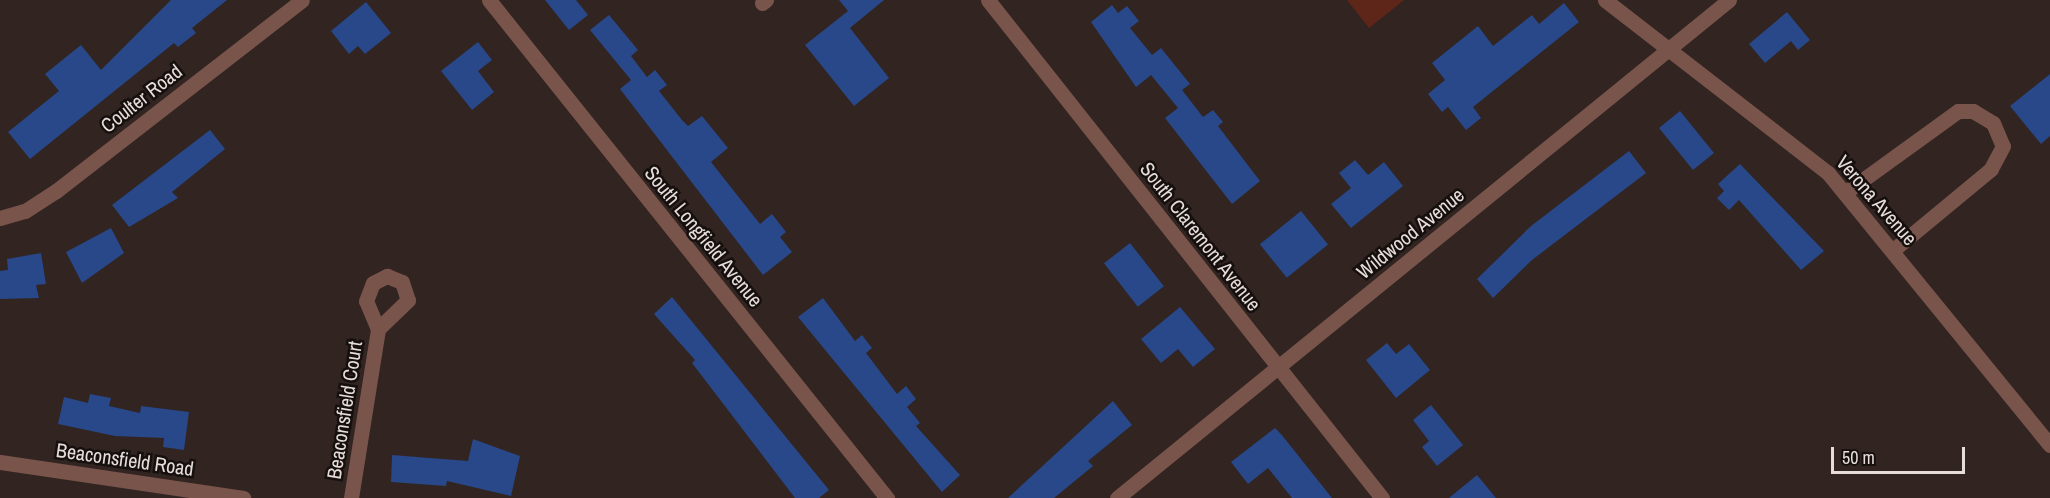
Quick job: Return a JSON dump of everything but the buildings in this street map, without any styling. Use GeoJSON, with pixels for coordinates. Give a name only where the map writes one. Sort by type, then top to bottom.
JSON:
{"type":"FeatureCollection","features":[{"type":"Feature","properties":{"kind":"street","name":"Coulter Road"},"geometry":{"type":"LineString","coordinates":[[0,218],[25,211],[56,191],[302,0]]}},
{"type":"Feature","properties":{"kind":"street","name":"South Longfield Avenue"},"geometry":{"type":"LineString","coordinates":[[489,0],[887,498]]}},
{"type":"Feature","properties":{"kind":"street","name":"South Claremont Avenue"},"geometry":{"type":"LineString","coordinates":[[988,0],[1382,498]]}},
{"type":"Feature","properties":{"kind":"street","name":"Verona Avenue"},"geometry":{"type":"LineString","coordinates":[[1605,0],[1670,48],[1846,192],[2050,445]]}},
{"type":"Feature","properties":{"kind":"street","name":"Wildwood Avenue"},"geometry":{"type":"LineString","coordinates":[[1117,498],[1728,0]]}},
{"type":"Feature","properties":{"kind":"street"},"geometry":{"type":"LineString","coordinates":[[1846,192],[1958,111],[1973,111],[1993,123],[2003,146],[1991,169],[1893,250]]}},
{"type":"Feature","properties":{"kind":"street","name":"Beaconsfield Court"},"geometry":{"type":"LineString","coordinates":[[351,498],[378,329]]}},
{"type":"Feature","properties":{"kind":"street","name":"Beaconsfield Road"},"geometry":{"type":"LineString","coordinates":[[0,462],[243,498]]}},
{"type":"Feature","properties":{"kind":"shaded area"},"geometry":{"type":"Polygon","coordinates":[[[1347,0],[1404,0],[1369,28],[1347,0]]]}}]}
